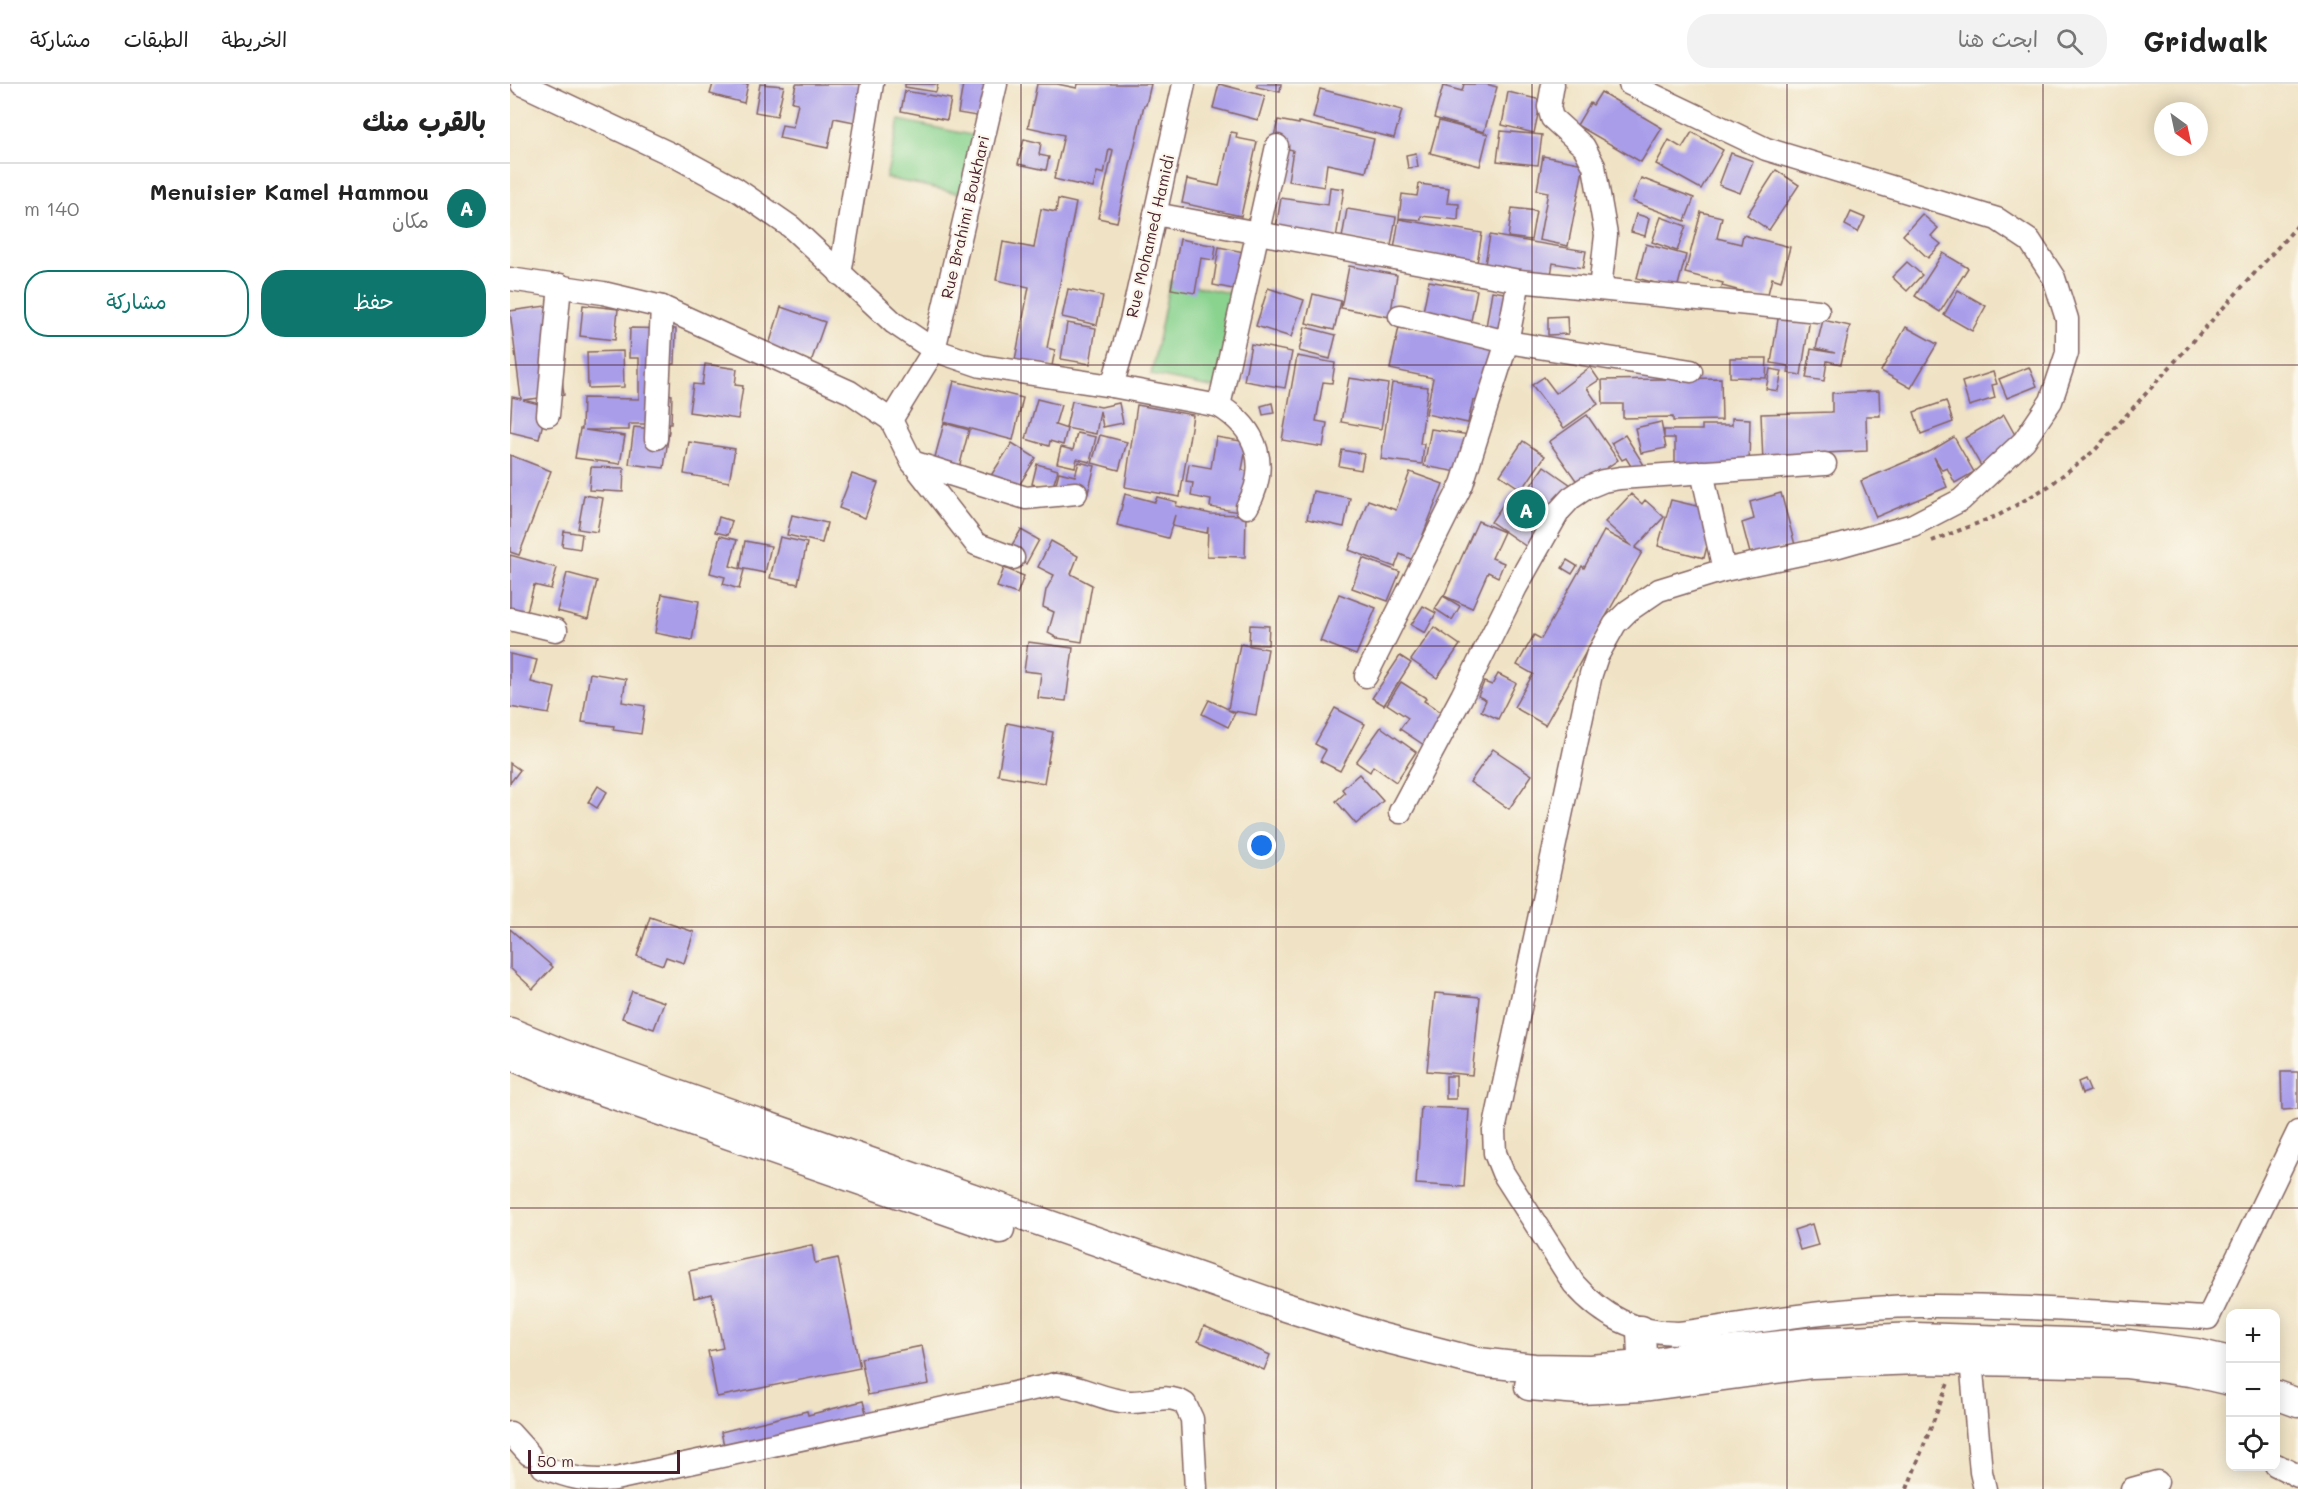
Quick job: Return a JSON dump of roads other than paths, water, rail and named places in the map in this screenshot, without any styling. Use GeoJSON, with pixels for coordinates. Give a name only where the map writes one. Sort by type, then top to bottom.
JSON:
{"type":"FeatureCollection","features":[{"type":"Feature","properties":{"kind":"main road"},"geometry":{"type":"LineString","coordinates":[[510,1032],[561,1053],[704,1104],[1276,1304],[1380,1337],[1478,1362],[1643,1376],[1864,1361],[1964,1360],[2127,1364],[2191,1372],[2226,1380]]}},
{"type":"Feature","properties":{"kind":"main road"},"geometry":{"type":"LineString","coordinates":[[510,1055],[554,1074],[1252,1316],[1355,1349],[1485,1381],[1581,1390],[1643,1376],[1700,1354],[1862,1338],[1916,1337],[2129,1344],[2226,1359]]}},
{"type":"Feature","properties":{"kind":"main road"},"geometry":{"type":"LineString","coordinates":[[1641,1330],[1643,1376]]}},
{"type":"Feature","properties":{"kind":"main road"},"geometry":{"type":"LineString","coordinates":[[2280,1376],[2298,1383]]}},
{"type":"Feature","properties":{"kind":"main road"},"geometry":{"type":"LineString","coordinates":[[2280,1396],[2298,1403]]}},
{"type":"Feature","properties":{"kind":"street"},"geometry":{"type":"LineString","coordinates":[[522,84],[677,157],[736,189],[791,227],[894,323],[934,350],[981,366],[1112,386],[1219,406],[1235,417],[1249,432],[1258,456],[1257,483],[1247,507]]}},
{"type":"Feature","properties":{"kind":"street"},"geometry":{"type":"LineString","coordinates":[[840,274],[872,84]]}},
{"type":"Feature","properties":{"kind":"street","name":"Rue Brahimi Boukhari"},"geometry":{"type":"LineString","coordinates":[[891,420],[934,350],[996,84]]}},
{"type":"Feature","properties":{"kind":"street","name":"Rue Mohamed Hamidi"},"geometry":{"type":"LineString","coordinates":[[1112,386],[1132,318],[1184,84]]}},
{"type":"Feature","properties":{"kind":"street"},"geometry":{"type":"LineString","coordinates":[[1553,84],[1549,107],[1552,118],[1584,147],[1594,166],[1606,235],[1600,289]]}},
{"type":"Feature","properties":{"kind":"street"},"geometry":{"type":"LineString","coordinates":[[1629,84],[1766,149],[1996,219],[2030,241],[2054,278],[2067,319],[2067,353],[2051,401],[2024,441],[1960,500],[1912,525],[1839,546],[1724,570],[1677,583],[1643,599],[1615,624],[1597,656],[1586,696],[1494,1131],[1496,1153],[1503,1173],[1574,1284],[1587,1300],[1604,1313],[1641,1330],[1679,1333],[1806,1314],[1862,1308],[1919,1306],[1976,1306],[2208,1318],[2298,1132]]}},
{"type":"Feature","properties":{"kind":"street"},"geometry":{"type":"LineString","coordinates":[[1219,406],[1277,146]]}},
{"type":"Feature","properties":{"kind":"street"},"geometry":{"type":"LineString","coordinates":[[1155,214],[1258,231],[1520,281],[1818,311]]}},
{"type":"Feature","properties":{"kind":"street"},"geometry":{"type":"LineString","coordinates":[[510,279],[560,285],[662,307],[850,392],[891,420],[912,462],[976,544],[1013,558]]}},
{"type":"Feature","properties":{"kind":"street"},"geometry":{"type":"LineString","coordinates":[[1366,676],[1462,484],[1508,342],[1520,281]]}},
{"type":"Feature","properties":{"kind":"street"},"geometry":{"type":"LineString","coordinates":[[548,415],[560,285]]}},
{"type":"Feature","properties":{"kind":"street"},"geometry":{"type":"LineString","coordinates":[[656,438],[662,307]]}},
{"type":"Feature","properties":{"kind":"street"},"geometry":{"type":"LineString","coordinates":[[1400,315],[1508,342],[1691,371]]}},
{"type":"Feature","properties":{"kind":"street"},"geometry":{"type":"LineString","coordinates":[[912,462],[1026,498],[1076,493]]}},
{"type":"Feature","properties":{"kind":"street"},"geometry":{"type":"LineString","coordinates":[[1400,812],[1462,696],[1516,587],[1559,511],[1571,498],[1603,481],[1825,464]]}},
{"type":"Feature","properties":{"kind":"street"},"geometry":{"type":"LineString","coordinates":[[1702,472],[1724,570]]}},
{"type":"Feature","properties":{"kind":"street"},"geometry":{"type":"LineString","coordinates":[[510,619],[556,630]]}},
{"type":"Feature","properties":{"kind":"street"},"geometry":{"type":"LineString","coordinates":[[1964,1360],[1985,1489]]}},
{"type":"Feature","properties":{"kind":"street"},"geometry":{"type":"LineString","coordinates":[[510,1433],[536,1460],[568,1484],[615,1479],[1056,1384],[1072,1386],[1128,1402],[1170,1398],[1185,1404],[1192,1419],[1196,1489]]}},
{"type":"Feature","properties":{"kind":"street"},"geometry":{"type":"LineString","coordinates":[[2280,1467],[2298,1476]]}},
{"type":"Feature","properties":{"kind":"street"},"geometry":{"type":"LineString","coordinates":[[2132,1489],[2157,1482]]}},
{"type":"Feature","properties":{"kind":"place","name":"Menuisier Kamel Hammou"},"geometry":{"type":"Point","coordinates":[1526,509]}}]}
